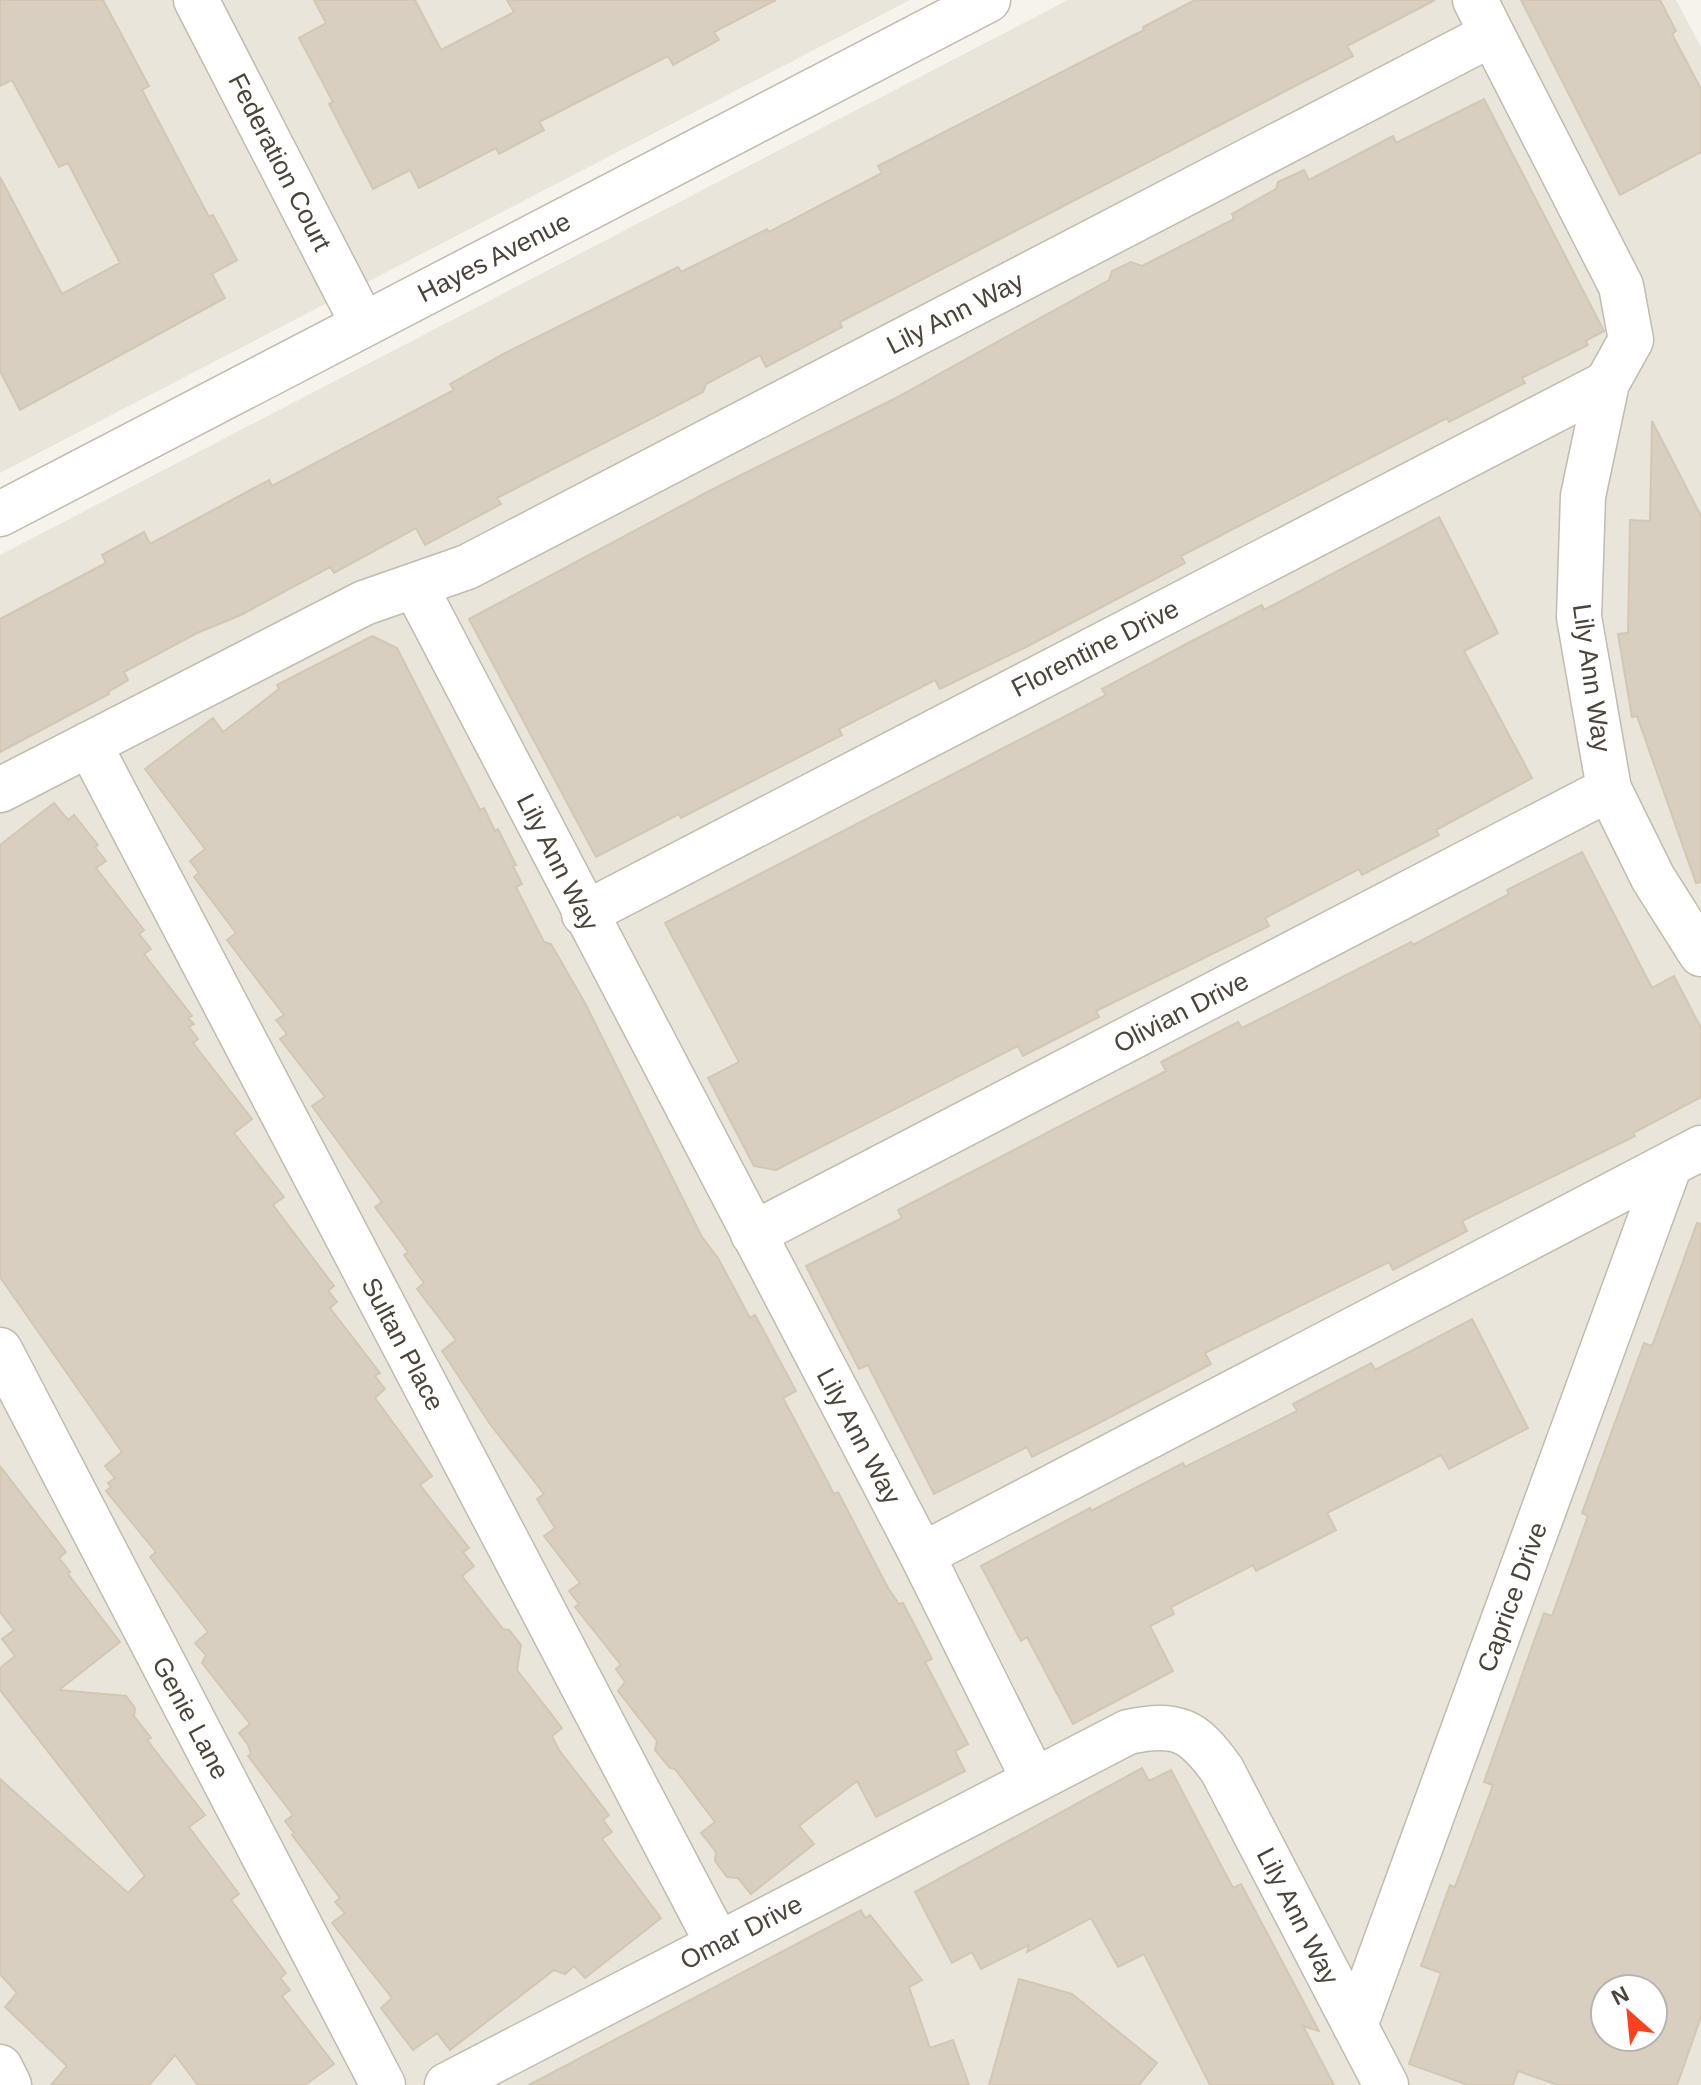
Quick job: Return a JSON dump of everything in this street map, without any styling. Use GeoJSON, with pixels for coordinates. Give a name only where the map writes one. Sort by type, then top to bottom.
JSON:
{"type":"FeatureCollection","features":[{"type":"Feature","properties":{"kind":"street","name":"Federation Court"},"geometry":{"type":"LineString","coordinates":[[196,0],[363,324]]}},
{"type":"Feature","properties":{"kind":"street","name":"Hayes Avenue"},"geometry":{"type":"LineString","coordinates":[[0,514],[969,4]]}},
{"type":"Feature","properties":{"kind":"street","name":"Lily Ann Way"},"geometry":{"type":"LineString","coordinates":[[0,790],[364,603],[467,567],[1484,17],[1621,286],[1631,340],[1607,383],[1583,496],[1579,617],[1609,789],[1653,878],[1701,954]]}},
{"type":"Feature","properties":{"kind":"street","name":"Florentine Drive"},"geometry":{"type":"LineString","coordinates":[[584,914],[1607,383]]}},
{"type":"Feature","properties":{"kind":"street","name":"Lily Ann Way"},"geometry":{"type":"LineString","coordinates":[[415,586],[922,1555],[1034,1780],[1128,1732],[1156,1727],[1184,1730],[1206,1748],[1222,1770],[1386,2085]]}},
{"type":"Feature","properties":{"kind":"street","name":"Sultan Place"},"geometry":{"type":"LineString","coordinates":[[89,744],[718,1944]]}},
{"type":"Feature","properties":{"kind":"street","name":"Olivian Drive"},"geometry":{"type":"LineString","coordinates":[[753,1234],[1609,789]]}},
{"type":"Feature","properties":{"kind":"street","name":"Caprice Drive"},"geometry":{"type":"LineString","coordinates":[[922,1555],[1685,1158]]}},
{"type":"Feature","properties":{"kind":"street","name":"Caprice Drive"},"geometry":{"type":"LineString","coordinates":[[1355,2026],[1685,1158]]}},
{"type":"Feature","properties":{"kind":"street","name":"Genie Lane"},"geometry":{"type":"LineString","coordinates":[[0,1350],[383,2085]]}},
{"type":"Feature","properties":{"kind":"street","name":"Omar Drive"},"geometry":{"type":"LineString","coordinates":[[447,2085],[1034,1780]]}},
{"type":"Feature","properties":{"kind":"street"},"geometry":{"type":"LineString","coordinates":[[0,2067],[9,2085]]}},
{"type":"Feature","properties":{"kind":"shaded area"},"geometry":{"type":"Polygon","coordinates":[[[0,0],[910,0],[0,473],[0,0]]]}},
{"type":"Feature","properties":{"kind":"shaded area"},"geometry":{"type":"Polygon","coordinates":[[[1068,0],[1676,0],[1701,47],[1701,2085],[0,2085],[0,555],[1068,0]]]}},
{"type":"Feature","properties":{"kind":"building"},"geometry":{"type":"Polygon","coordinates":[[[0,0],[103,0],[149,86],[142,90],[209,217],[213,215],[237,260],[212,274],[225,298],[20,410],[0,371],[0,177],[62,294],[120,263],[68,163],[59,167],[12,80],[0,86],[0,0]]]}},
{"type":"Feature","properties":{"kind":"building"},"geometry":{"type":"Polygon","coordinates":[[[314,0],[415,0],[441,50],[514,12],[507,0],[776,0],[714,32],[719,40],[673,65],[668,56],[539,122],[544,130],[499,154],[496,148],[419,188],[410,170],[373,189],[299,38],[326,23],[314,0]]]}},
{"type":"Feature","properties":{"kind":"building"},"geometry":{"type":"Polygon","coordinates":[[[1195,0],[1435,0],[1347,46],[1353,56],[840,322],[842,327],[766,367],[760,355],[706,384],[703,392],[497,498],[501,504],[425,545],[416,528],[334,573],[330,567],[241,615],[197,633],[124,672],[128,680],[109,694],[0,752],[0,619],[106,563],[102,555],[144,532],[150,544],[269,480],[272,486],[454,390],[450,384],[507,352],[678,267],[681,272],[767,229],[769,232],[882,173],[878,166],[1144,30],[1143,27],[1195,0]]]}},
{"type":"Feature","properties":{"kind":"building"},"geometry":{"type":"Polygon","coordinates":[[[1521,0],[1660,0],[1676,31],[1672,34],[1701,89],[1701,152],[1620,195],[1521,0]]]}},
{"type":"Feature","properties":{"kind":"building"},"geometry":{"type":"Polygon","coordinates":[[[1484,99],[1604,331],[1586,341],[1588,345],[1522,378],[1525,383],[1449,422],[1447,418],[1181,556],[1185,563],[1026,647],[940,689],[935,680],[839,729],[842,735],[681,818],[679,814],[596,857],[469,619],[713,489],[894,399],[1109,280],[1112,271],[1131,262],[1142,266],[1234,219],[1232,214],[1276,189],[1278,182],[1304,170],[1309,180],[1393,136],[1396,143],[1484,99]]]}},
{"type":"Feature","properties":{"kind":"building"},"geometry":{"type":"Polygon","coordinates":[[[1652,421],[1701,516],[1701,882],[1696,883],[1637,716],[1632,717],[1618,634],[1628,633],[1630,520],[1650,521],[1652,421]]]}},
{"type":"Feature","properties":{"kind":"building"},"geometry":{"type":"Polygon","coordinates":[[[1439,517],[1498,633],[1464,651],[1532,778],[1436,830],[1439,835],[1362,875],[1359,869],[1265,918],[1269,926],[1096,1011],[1099,1017],[1023,1056],[1018,1046],[776,1170],[754,1166],[708,1078],[739,1062],[665,923],[1106,695],[1102,689],[1188,643],[1262,605],[1264,610],[1439,517]]]}},
{"type":"Feature","properties":{"kind":"building"},"geometry":{"type":"Polygon","coordinates":[[[372,636],[397,648],[480,810],[484,808],[495,831],[498,829],[522,884],[516,887],[544,942],[551,944],[585,1003],[702,1237],[718,1258],[750,1318],[755,1315],[796,1391],[783,1398],[834,1494],[838,1492],[888,1588],[899,1604],[903,1603],[932,1659],[925,1662],[968,1744],[955,1751],[965,1771],[876,1817],[857,1781],[799,1826],[814,1844],[751,1894],[738,1878],[727,1877],[715,1861],[716,1852],[701,1833],[715,1822],[675,1769],[670,1768],[655,1750],[657,1741],[618,1691],[625,1682],[616,1669],[621,1665],[575,1607],[579,1604],[569,1591],[580,1583],[544,1536],[555,1528],[537,1499],[544,1494],[490,1424],[442,1351],[456,1340],[417,1289],[424,1283],[404,1255],[408,1252],[375,1207],[382,1202],[312,1106],[325,1097],[280,1039],[287,1034],[276,1020],[284,1015],[227,940],[236,933],[194,877],[199,873],[190,861],[205,849],[145,769],[213,718],[223,732],[279,689],[277,685],[372,636]]]}},
{"type":"Feature","properties":{"kind":"building"},"geometry":{"type":"Polygon","coordinates":[[[54,803],[68,820],[74,815],[98,845],[95,847],[106,861],[96,868],[144,930],[139,934],[151,949],[144,954],[192,1016],[188,1018],[194,1024],[189,1027],[198,1039],[193,1043],[252,1119],[234,1133],[284,1197],[273,1205],[334,1286],[328,1291],[337,1302],[330,1308],[380,1373],[375,1376],[385,1389],[375,1398],[432,1476],[420,1485],[469,1548],[463,1552],[474,1566],[462,1576],[503,1629],[509,1630],[521,1645],[517,1670],[562,1728],[552,1736],[559,1750],[609,1815],[603,1820],[612,1832],[602,1839],[661,1918],[585,1978],[574,1966],[565,1974],[554,1970],[450,2050],[437,2033],[413,2050],[381,2008],[392,1998],[332,1923],[345,1913],[335,1902],[340,1898],[292,1835],[294,1833],[285,1821],[293,1815],[248,1756],[251,1754],[248,1745],[239,1733],[250,1724],[202,1663],[206,1655],[195,1643],[208,1632],[150,1557],[156,1552],[106,1491],[111,1487],[108,1483],[115,1478],[105,1466],[122,1452],[0,1277],[0,845],[54,803]]]}},
{"type":"Feature","properties":{"kind":"building"},"geometry":{"type":"Polygon","coordinates":[[[1582,852],[1652,988],[1674,976],[1701,1028],[1701,1097],[1633,1133],[1635,1136],[1462,1221],[1467,1231],[1393,1270],[1389,1262],[1205,1353],[1211,1364],[1097,1424],[1032,1457],[1027,1447],[934,1494],[868,1365],[859,1369],[806,1266],[902,1218],[898,1210],[1166,1071],[1161,1062],[1238,1022],[1242,1028],[1411,942],[1413,945],[1509,894],[1507,890],[1582,852]]]}},
{"type":"Feature","properties":{"kind":"building"},"geometry":{"type":"Polygon","coordinates":[[[1697,1223],[1701,1224],[1701,2017],[1677,2085],[1558,2085],[1518,2071],[1513,2085],[1468,2085],[1409,2064],[1441,1973],[1421,1966],[1450,1885],[1455,1887],[1493,1785],[1484,1782],[1544,1613],[1552,1616],[1588,1516],[1582,1513],[1644,1343],[1652,1346],[1697,1223]]]}},
{"type":"Feature","properties":{"kind":"building"},"geometry":{"type":"Polygon","coordinates":[[[1472,1319],[1528,1428],[1449,1469],[1441,1455],[1327,1513],[1336,1530],[1256,1571],[1253,1565],[1171,1607],[1174,1614],[1150,1626],[1173,1671],[1073,1724],[1027,1637],[1021,1641],[981,1566],[1090,1508],[1091,1511],[1183,1463],[1185,1467],[1297,1411],[1293,1404],[1371,1363],[1375,1370],[1472,1319]]]}},
{"type":"Feature","properties":{"kind":"building"},"geometry":{"type":"Polygon","coordinates":[[[0,1466],[66,1552],[59,1558],[70,1572],[68,1574],[120,1642],[59,1690],[126,1696],[135,1708],[134,1716],[151,1738],[147,1740],[205,1815],[189,1827],[239,1894],[231,1900],[286,1973],[280,1978],[290,1990],[282,1996],[334,2064],[305,2085],[198,2085],[175,2055],[149,2085],[51,2085],[67,2066],[5,2007],[17,1993],[0,1974],[0,1779],[128,1893],[145,1876],[0,1690],[0,1668],[15,1656],[2,1639],[14,1630],[0,1612],[0,1466]]]}},
{"type":"Feature","properties":{"kind":"building"},"geometry":{"type":"Polygon","coordinates":[[[1142,1768],[1149,1781],[1171,1770],[1233,1888],[1241,1884],[1319,2031],[1303,2026],[1334,2085],[1210,2085],[1144,1954],[1118,1967],[1091,1918],[1027,1952],[1029,1945],[981,1969],[972,1952],[952,1963],[915,1892],[1142,1768]]]}},
{"type":"Feature","properties":{"kind":"building"},"geometry":{"type":"Polygon","coordinates":[[[861,1910],[865,1918],[870,1915],[922,1980],[909,1987],[930,2048],[953,2040],[969,2085],[529,2085],[861,1910]]]}},
{"type":"Feature","properties":{"kind":"building"},"geometry":{"type":"Polygon","coordinates":[[[1019,1979],[1072,1994],[1157,2063],[1139,2085],[989,2085],[1019,1979]]]}}]}
